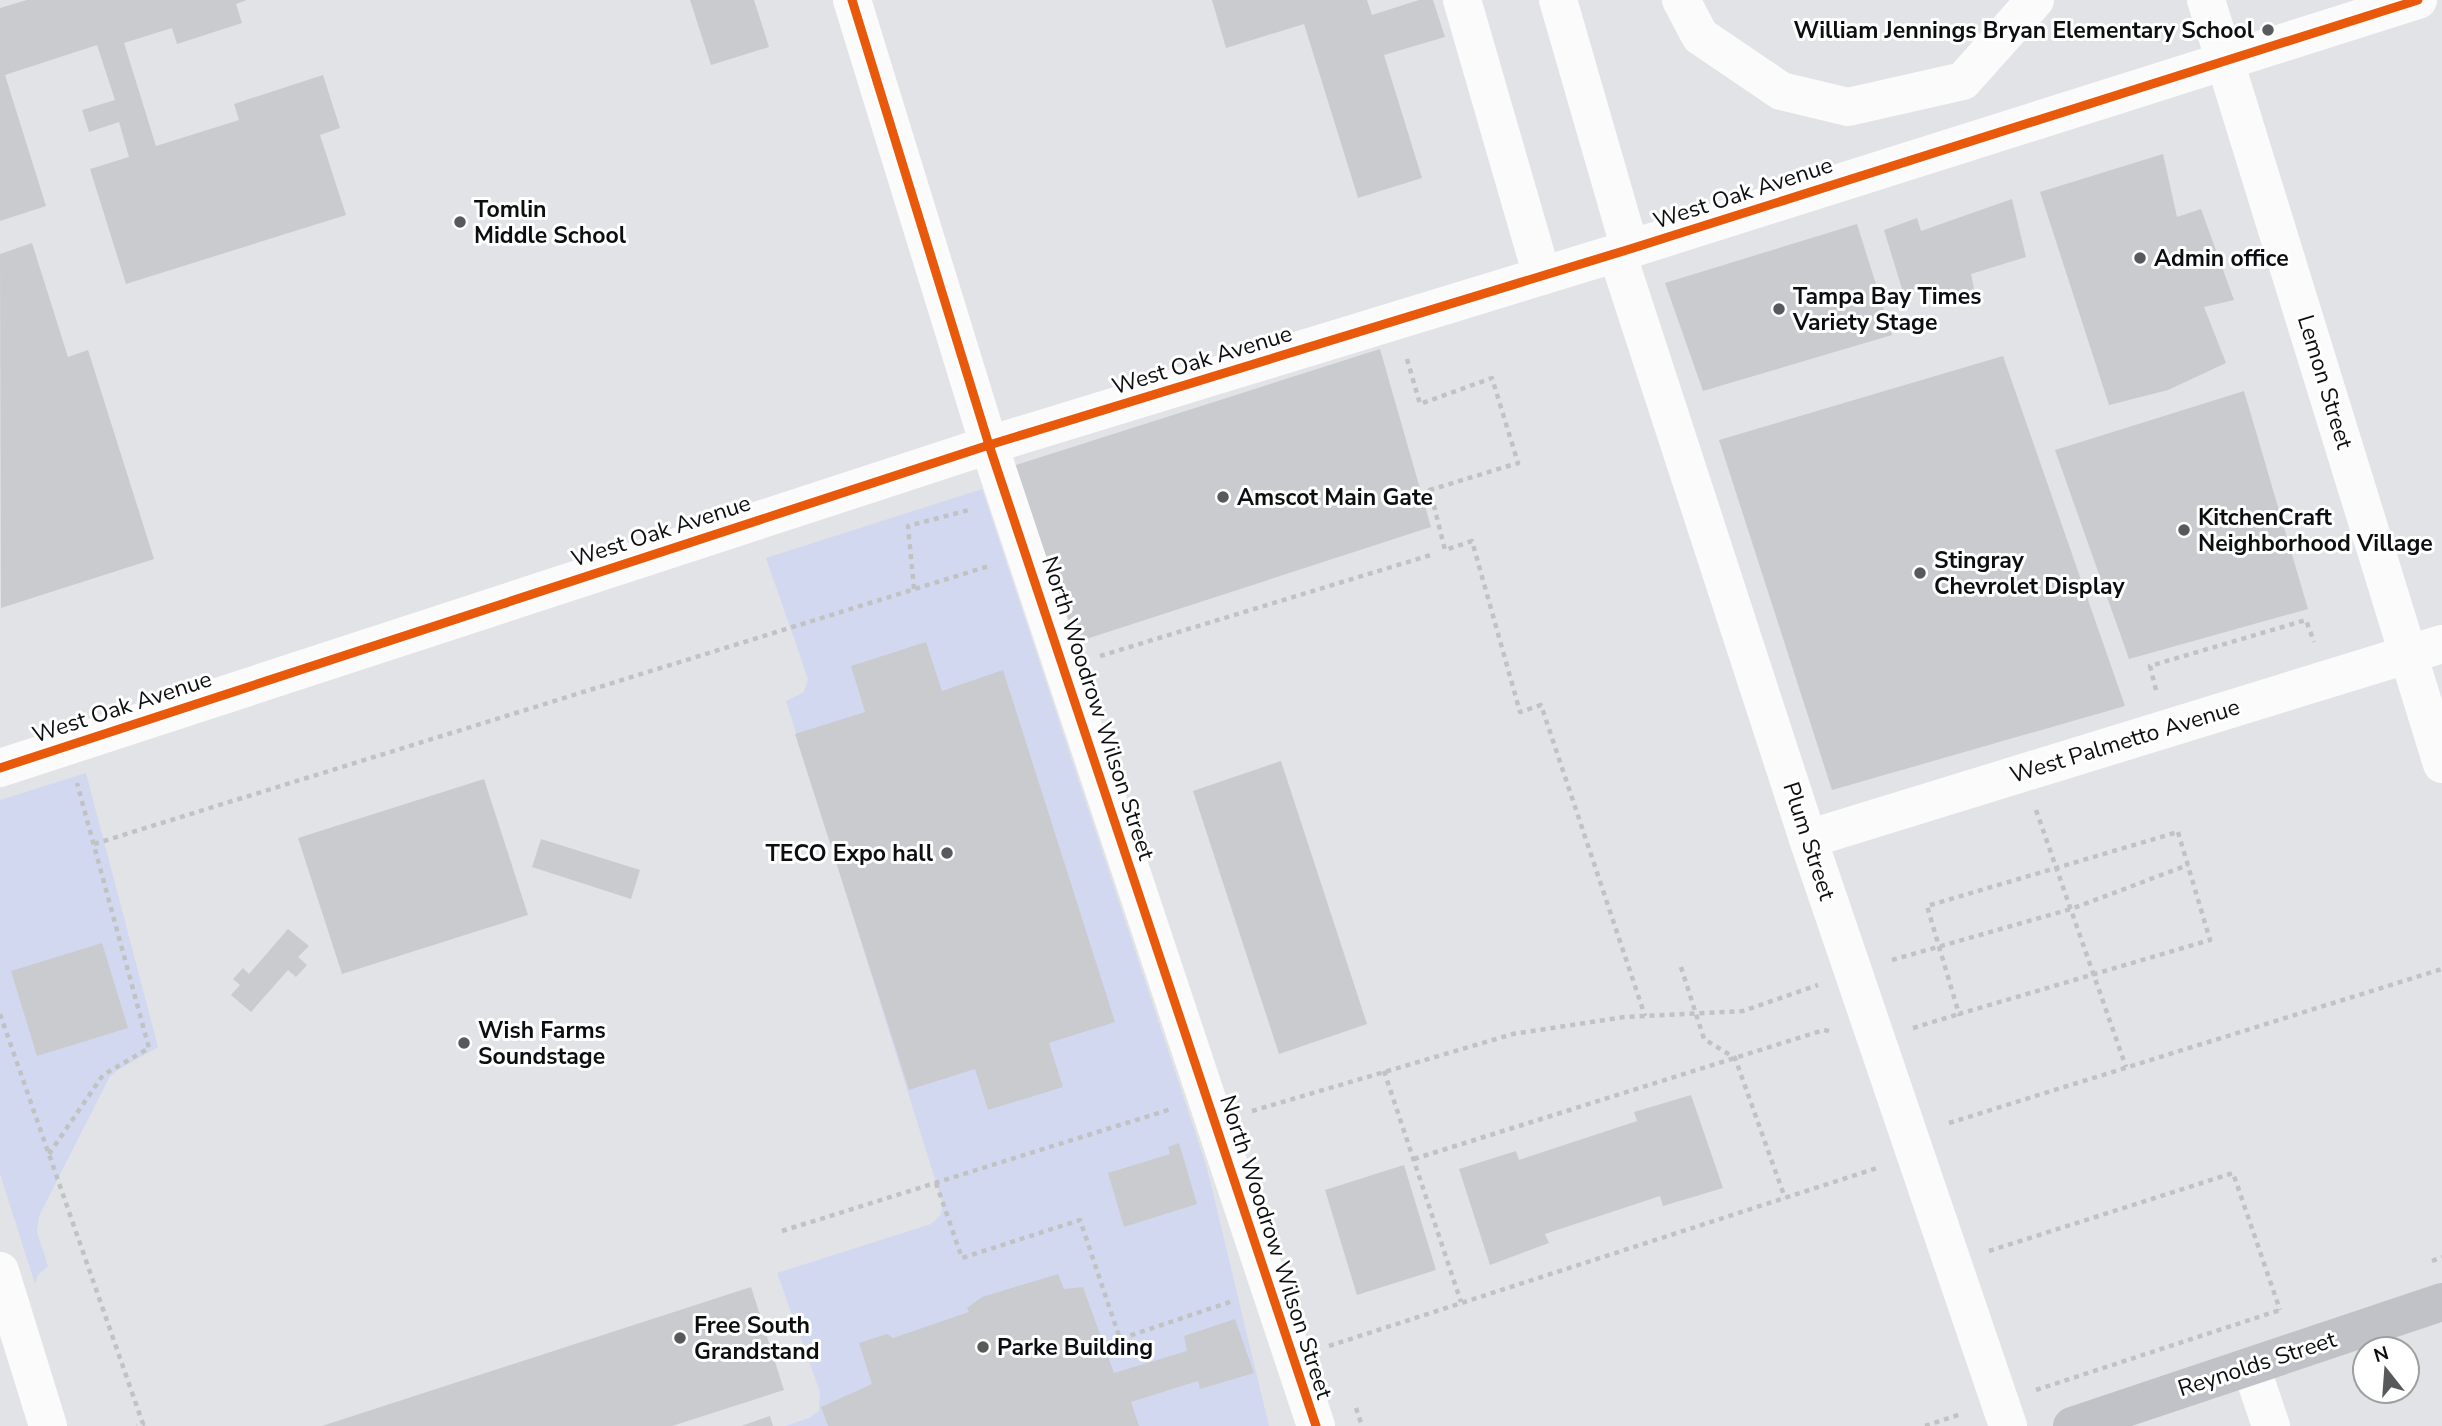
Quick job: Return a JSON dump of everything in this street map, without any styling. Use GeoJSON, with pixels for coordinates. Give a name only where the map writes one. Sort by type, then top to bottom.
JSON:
{"type":"FeatureCollection","features":[{"type":"Feature","properties":{"kind":"main road","name":"Reynolds Street"},"geometry":{"type":"LineString","coordinates":[[2072,1426],[2442,1303]]}},
{"type":"Feature","properties":{"kind":"street","name":"North Woodrow Wilson Street"},"geometry":{"type":"LineString","coordinates":[[852,0],[989,445],[1316,1426]]}},
{"type":"Feature","properties":{"kind":"street"},"geometry":{"type":"LineString","coordinates":[[1462,0],[1542,276]]}},
{"type":"Feature","properties":{"kind":"street","name":"Plum Street"},"geometry":{"type":"LineString","coordinates":[[1558,0],[1624,251],[1808,839],[2004,1414]]}},
{"type":"Feature","properties":{"kind":"street"},"geometry":{"type":"LineString","coordinates":[[1681,0],[1700,36],[1781,91],[1848,107],[1963,80],[2035,0]]}},
{"type":"Feature","properties":{"kind":"street","name":"Lemon Street"},"geometry":{"type":"LineString","coordinates":[[2206,0],[2224,61],[2426,649],[2442,764]]}},
{"type":"Feature","properties":{"kind":"street","name":"West Oak Avenue"},"geometry":{"type":"LineString","coordinates":[[0,768],[989,445],[1624,251],[2418,0]]}},
{"type":"Feature","properties":{"kind":"street","name":"West Palmetto Avenue"},"geometry":{"type":"LineString","coordinates":[[1808,839],[2426,649]]}},
{"type":"Feature","properties":{"kind":"street"},"geometry":{"type":"LineString","coordinates":[[0,1271],[48,1426]]}},
{"type":"Feature","properties":{"kind":"street"},"geometry":{"type":"LineString","coordinates":[[2251,1367],[2271,1426]]}},
{"type":"Feature","properties":{"kind":"path"},"geometry":{"type":"LineString","coordinates":[[1406,354],[1420,404],[1492,378],[1518,463],[1430,490],[1445,550],[1472,541],[1520,712],[1541,705],[1645,1016]]}},
{"type":"Feature","properties":{"kind":"path"},"geometry":{"type":"LineString","coordinates":[[914,589],[908,526],[976,508]]}},
{"type":"Feature","properties":{"kind":"path"},"geometry":{"type":"LineString","coordinates":[[1064,667],[1434,554]]}},
{"type":"Feature","properties":{"kind":"path"},"geometry":{"type":"LineString","coordinates":[[94,844],[997,563]]}},
{"type":"Feature","properties":{"kind":"path"},"geometry":{"type":"LineString","coordinates":[[2159,701],[2150,666],[2306,620],[2316,646]]}},
{"type":"Feature","properties":{"kind":"path"},"geometry":{"type":"LineString","coordinates":[[49,1154],[103,1076],[149,1048],[67,745]]}},
{"type":"Feature","properties":{"kind":"path"},"geometry":{"type":"LineString","coordinates":[[2024,773],[2126,1066]]}},
{"type":"Feature","properties":{"kind":"path"},"geometry":{"type":"LineString","coordinates":[[1414,1159],[1824,1030],[1876,1039],[2210,940],[2178,832],[1927,906],[1959,1014]]}},
{"type":"Feature","properties":{"kind":"path"},"geometry":{"type":"LineString","coordinates":[[782,1231],[1176,1108],[1184,1132],[1513,1034],[1624,1017],[1743,1011],[1939,945],[2071,909],[2188,865]]}},
{"type":"Feature","properties":{"kind":"path"},"geometry":{"type":"LineString","coordinates":[[1681,967],[1704,1039],[1735,1058],[1785,1198]]}},
{"type":"Feature","properties":{"kind":"path"},"geometry":{"type":"LineString","coordinates":[[1293,1358],[1955,1142],[1948,1122],[2442,970]]}},
{"type":"Feature","properties":{"kind":"path"},"geometry":{"type":"LineString","coordinates":[[0,1014],[3,1032],[144,1424],[137,1426]]}},
{"type":"Feature","properties":{"kind":"path"},"geometry":{"type":"LineString","coordinates":[[1384,1071],[1461,1303]]}},
{"type":"Feature","properties":{"kind":"path"},"geometry":{"type":"LineString","coordinates":[[1925,1426],[2004,1414],[2280,1310],[2233,1172],[1989,1251],[1985,1239]]}},
{"type":"Feature","properties":{"kind":"path"},"geometry":{"type":"LineString","coordinates":[[936,1183],[962,1258],[1080,1220],[1121,1339],[1239,1298]]}},
{"type":"Feature","properties":{"kind":"shaded area"},"geometry":{"type":"Polygon","coordinates":[[[982,489],[1207,1168],[1269,1426],[785,1426],[809,1418],[819,1411],[820,1392],[777,1273],[931,1224],[940,1216],[943,1205],[786,701],[804,692],[808,679],[766,558],[982,489]]]}},
{"type":"Feature","properties":{"kind":"shaded area"},"geometry":{"type":"Polygon","coordinates":[[[86,773],[158,1047],[116,1071],[109,1078],[39,1216],[37,1232],[48,1266],[38,1275],[35,1284],[0,1174],[0,800],[86,773]]]}},
{"type":"Feature","properties":{"kind":"building"},"geometry":{"type":"Polygon","coordinates":[[[27,0],[247,0],[236,4],[242,23],[177,44],[172,28],[124,43],[156,146],[239,120],[234,104],[323,75],[340,128],[320,135],[346,215],[126,284],[90,169],[129,157],[119,122],[89,132],[82,110],[115,100],[97,45],[5,75],[46,206],[0,221],[0,8],[27,0]]]}},
{"type":"Feature","properties":{"kind":"building"},"geometry":{"type":"Polygon","coordinates":[[[690,0],[754,0],[769,47],[711,65],[690,0]]]}},
{"type":"Feature","properties":{"kind":"building"},"geometry":{"type":"Polygon","coordinates":[[[1212,0],[1367,0],[1372,15],[1419,0],[1433,0],[1445,37],[1384,55],[1422,178],[1358,198],[1304,24],[1226,48],[1212,0]]]}},
{"type":"Feature","properties":{"kind":"building","name":"Admin office"},"geometry":{"type":"Polygon","coordinates":[[[2163,154],[2177,217],[2201,209],[2234,300],[2204,307],[2226,363],[2168,390],[2109,405],[2040,192],[2163,154]]]}},
{"type":"Feature","properties":{"kind":"building"},"geometry":{"type":"Polygon","coordinates":[[[2012,199],[2026,257],[1971,274],[1974,289],[1927,302],[1921,289],[1903,292],[1884,230],[1917,218],[1921,231],[2012,199]]]}},
{"type":"Feature","properties":{"kind":"building","name":"Tampa Bay Times Variety Stage"},"geometry":{"type":"Polygon","coordinates":[[[1857,224],[1892,335],[1703,391],[1665,283],[1857,224]]]}},
{"type":"Feature","properties":{"kind":"building"},"geometry":{"type":"Polygon","coordinates":[[[32,243],[68,357],[88,350],[154,559],[1,608],[0,254],[32,243]]]}},
{"type":"Feature","properties":{"kind":"building","name":"Amscot Main Gate"},"geometry":{"type":"Polygon","coordinates":[[[1380,349],[1431,527],[1077,642],[1013,466],[1380,349]]]}},
{"type":"Feature","properties":{"kind":"building","name":"Stingray Chevrolet Display"},"geometry":{"type":"Polygon","coordinates":[[[2003,356],[2125,706],[1832,790],[1719,440],[2003,356]]]}},
{"type":"Feature","properties":{"kind":"building","name":"KitchenCraft Neighborhood Village"},"geometry":{"type":"Polygon","coordinates":[[[2244,391],[2308,609],[2129,659],[2055,450],[2244,391]]]}},
{"type":"Feature","properties":{"kind":"building","name":"TECO Expo hall"},"geometry":{"type":"Polygon","coordinates":[[[926,642],[942,691],[1003,670],[1115,1022],[1049,1043],[1063,1087],[988,1110],[975,1069],[909,1090],[795,734],[865,712],[851,666],[926,642]]]}},
{"type":"Feature","properties":{"kind":"building"},"geometry":{"type":"Polygon","coordinates":[[[1281,761],[1367,1024],[1279,1054],[1193,791],[1281,761]]]}},
{"type":"Feature","properties":{"kind":"building"},"geometry":{"type":"Polygon","coordinates":[[[484,779],[528,915],[342,974],[298,838],[484,779]]]}},
{"type":"Feature","properties":{"kind":"building"},"geometry":{"type":"Polygon","coordinates":[[[541,839],[640,870],[631,899],[532,867],[541,839]]]}},
{"type":"Feature","properties":{"kind":"building"},"geometry":{"type":"Polygon","coordinates":[[[288,929],[309,946],[298,957],[307,965],[296,977],[288,970],[251,1012],[231,995],[240,985],[233,979],[243,968],[249,974],[288,929]]]}},
{"type":"Feature","properties":{"kind":"building"},"geometry":{"type":"Polygon","coordinates":[[[102,943],[128,1028],[37,1056],[11,971],[102,943]]]}},
{"type":"Feature","properties":{"kind":"building"},"geometry":{"type":"Polygon","coordinates":[[[1691,1095],[1723,1188],[1663,1206],[1660,1196],[1545,1234],[1549,1243],[1490,1265],[1459,1169],[1516,1151],[1519,1160],[1637,1121],[1634,1112],[1691,1095]]]}},
{"type":"Feature","properties":{"kind":"building"},"geometry":{"type":"Polygon","coordinates":[[[1179,1143],[1197,1204],[1124,1227],[1108,1173],[1170,1154],[1168,1147],[1179,1143]]]}},
{"type":"Feature","properties":{"kind":"building"},"geometry":{"type":"Polygon","coordinates":[[[1404,1165],[1436,1270],[1357,1295],[1325,1190],[1404,1165]]]}},
{"type":"Feature","properties":{"kind":"building","name":"Parke Building"},"geometry":{"type":"Polygon","coordinates":[[[1058,1274],[1064,1289],[1083,1287],[1114,1373],[1187,1351],[1184,1336],[1235,1319],[1254,1373],[1200,1389],[1198,1381],[1131,1402],[1139,1426],[828,1426],[821,1407],[872,1384],[859,1343],[887,1334],[893,1338],[969,1312],[967,1308],[982,1297],[1058,1274]]]}},
{"type":"Feature","properties":{"kind":"building","name":"Free South Grandstand"},"geometry":{"type":"Polygon","coordinates":[[[751,1287],[784,1390],[672,1426],[322,1426],[751,1287]]]}},
{"type":"Feature","properties":{"kind":"building"},"geometry":{"type":"Polygon","coordinates":[[[770,1416],[773,1426],[741,1426],[770,1416]]]}},
{"type":"Feature","properties":{"kind":"cycle path"},"geometry":{"type":"LineString","coordinates":[[852,0],[989,445],[1316,1426]]}},
{"type":"Feature","properties":{"kind":"cycle path"},"geometry":{"type":"LineString","coordinates":[[0,768],[989,445],[1630,249],[2418,0]]}},
{"type":"Feature","properties":{"kind":"place","name":"William Jennings Bryan Elementary School"},"geometry":{"type":"Point","coordinates":[2268,30]}},
{"type":"Feature","properties":{"kind":"place","name":"Tomlin Middle School"},"geometry":{"type":"Point","coordinates":[460,222]}},
{"type":"Feature","properties":{"kind":"place","name":"Admin office"},"geometry":{"type":"Point","coordinates":[2140,258]}},
{"type":"Feature","properties":{"kind":"place","name":"Tampa Bay Times Variety Stage"},"geometry":{"type":"Point","coordinates":[1779,309]}},
{"type":"Feature","properties":{"kind":"place","name":"Amscot Main Gate"},"geometry":{"type":"Point","coordinates":[1223,497]}},
{"type":"Feature","properties":{"kind":"place","name":"KitchenCraft Neighborhood Village"},"geometry":{"type":"Point","coordinates":[2184,530]}},
{"type":"Feature","properties":{"kind":"place","name":"Stingray Chevrolet Display"},"geometry":{"type":"Point","coordinates":[1920,573]}},
{"type":"Feature","properties":{"kind":"place","name":"TECO Expo hall"},"geometry":{"type":"Point","coordinates":[947,853]}},
{"type":"Feature","properties":{"kind":"place","name":"Wish Farms Soundstage"},"geometry":{"type":"Point","coordinates":[464,1043]}},
{"type":"Feature","properties":{"kind":"place","name":"Free South Grandstand"},"geometry":{"type":"Point","coordinates":[680,1338]}},
{"type":"Feature","properties":{"kind":"place","name":"Parke Building"},"geometry":{"type":"Point","coordinates":[983,1347]}}]}
